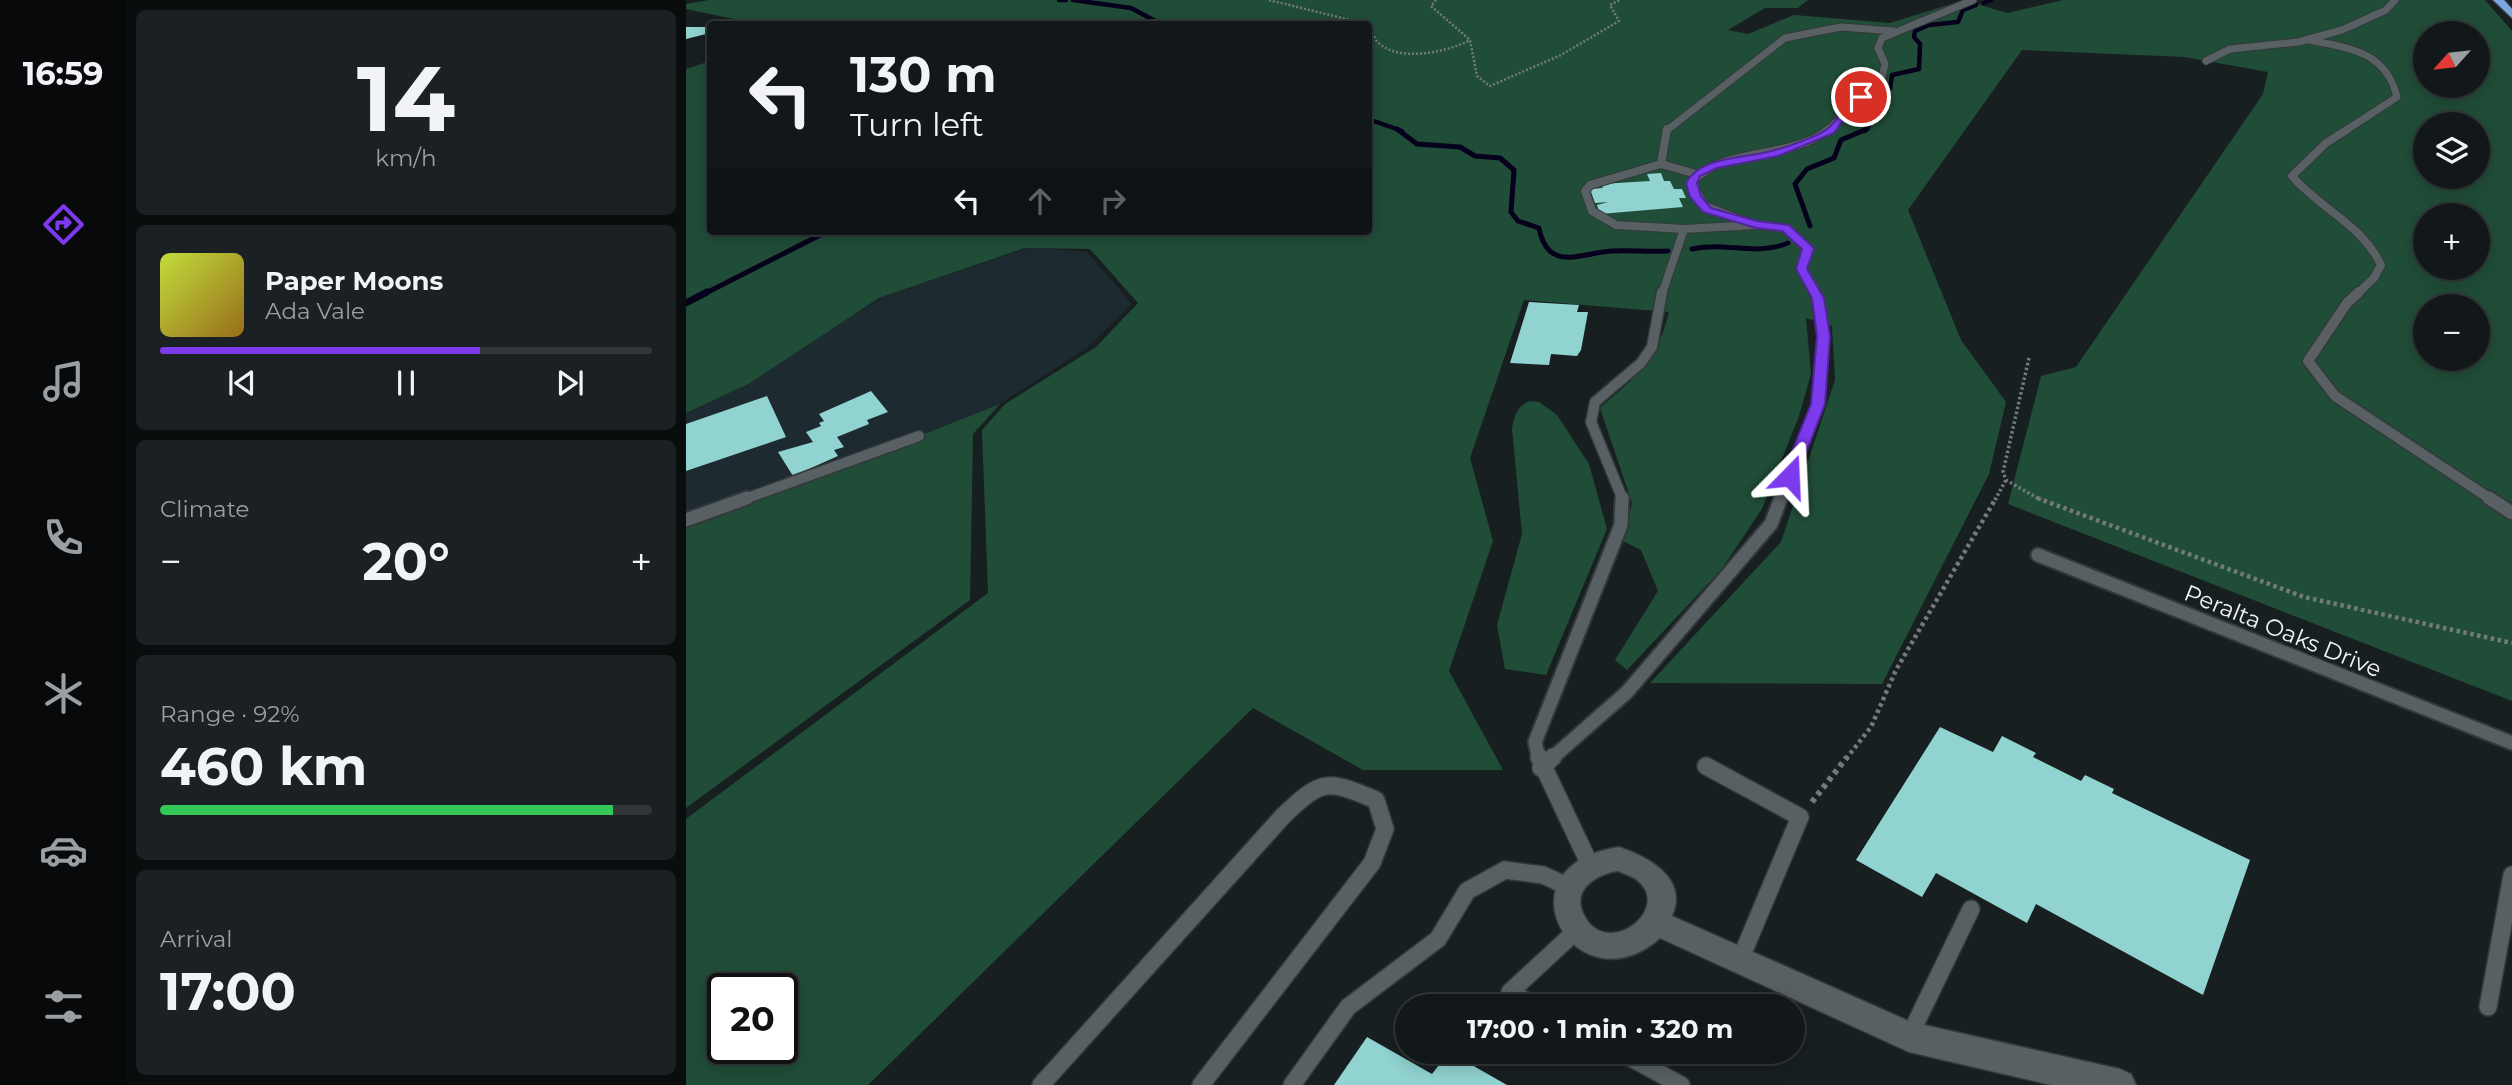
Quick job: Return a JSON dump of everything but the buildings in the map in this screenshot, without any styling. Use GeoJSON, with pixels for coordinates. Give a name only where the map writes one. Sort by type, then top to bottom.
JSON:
{"type":"FeatureCollection","features":[{"type":"Feature","properties":{"kind":"highway"},"geometry":{"type":"LineString","coordinates":[[2498,0],[2512,15]]}},
{"type":"Feature","properties":{"kind":"street"},"geometry":{"type":"LineString","coordinates":[[1619,859],[1646,871],[1656,881],[1662,895],[1662,909],[1657,923],[1642,938],[1620,946],[1604,945],[1577,930],[1567,909],[1569,887],[1577,874],[1590,865],[1619,859]]}},
{"type":"Feature","properties":{"kind":"street"},"geometry":{"type":"LineString","coordinates":[[1657,923],[1909,1037],[2120,1085]]}},
{"type":"Feature","properties":{"kind":"lane"},"geometry":{"type":"LineString","coordinates":[[1756,225],[1707,210],[1696,197],[1691,183],[1696,174],[1714,166],[1796,147],[1831,131],[1847,109],[1885,74],[1886,63],[1878,48],[1882,38],[1973,0]]}},
{"type":"Feature","properties":{"kind":"lane"},"geometry":{"type":"LineString","coordinates":[[2206,61],[2230,49],[2309,40],[2377,15],[2395,0]]}},
{"type":"Feature","properties":{"kind":"lane"},"geometry":{"type":"LineString","coordinates":[[1661,164],[1666,130],[1777,42],[1841,27],[1894,31]]}},
{"type":"Feature","properties":{"kind":"lane"},"geometry":{"type":"LineString","coordinates":[[2309,40],[2365,54],[2386,68],[2395,81],[2397,97],[2326,143],[2292,176],[2302,190],[2353,226],[2376,248],[2381,265],[2374,278],[2347,303],[2308,361],[2335,397],[2512,513]]}},
{"type":"Feature","properties":{"kind":"lane"},"geometry":{"type":"LineString","coordinates":[[1541,768],[1627,692],[1771,524],[1818,404],[1823,336],[1818,298],[1802,269],[1808,248],[1785,228],[1756,225],[1684,229],[1616,225],[1599,217],[1587,202],[1586,191],[1590,185],[1661,164],[1696,174]]}},
{"type":"Feature","properties":{"kind":"lane"},"geometry":{"type":"LineString","coordinates":[[1590,865],[1541,768],[1535,741],[1621,525],[1623,500],[1591,422],[1595,402],[1641,363],[1652,347],[1664,284],[1684,229]]}},
{"type":"Feature","properties":{"kind":"lane"},"geometry":{"type":"LineString","coordinates":[[686,520],[919,436]]}},
{"type":"Feature","properties":{"kind":"lane","name":"Peralta Oaks Drive"},"geometry":{"type":"LineString","coordinates":[[2038,555],[2512,743]]}},
{"type":"Feature","properties":{"kind":"lane"},"geometry":{"type":"LineString","coordinates":[[1706,766],[1800,817],[1740,960]]}},
{"type":"Feature","properties":{"kind":"lane"},"geometry":{"type":"LineString","coordinates":[[1041,1085],[1283,816],[1313,788],[1343,786],[1376,800],[1385,829],[1372,863],[1201,1085]]}},
{"type":"Feature","properties":{"kind":"lane"},"geometry":{"type":"LineString","coordinates":[[1292,1085],[1348,1007],[1438,939],[1466,891],[1505,870],[1543,875],[1569,887]]}},
{"type":"Feature","properties":{"kind":"lane"},"geometry":{"type":"LineString","coordinates":[[2488,1007],[2512,875]]}},
{"type":"Feature","properties":{"kind":"lane"},"geometry":{"type":"LineString","coordinates":[[1909,1037],[1970,909]]}},
{"type":"Feature","properties":{"kind":"lane"},"geometry":{"type":"LineString","coordinates":[[1514,994],[1510,992],[1577,930]]}},
{"type":"Feature","properties":{"kind":"lane"},"geometry":{"type":"LineString","coordinates":[[1642,1064],[1681,1085]]}},
{"type":"Feature","properties":{"kind":"path"},"geometry":{"type":"LineString","coordinates":[[1269,0],[1287,8],[1334,14],[1355,21]]}},
{"type":"Feature","properties":{"kind":"path"},"geometry":{"type":"LineString","coordinates":[[1436,0],[1431,6],[1470,40],[1476,76],[1490,86],[1561,55],[1619,20],[1610,5],[1620,0]]}},
{"type":"Feature","properties":{"kind":"path"},"geometry":{"type":"LineString","coordinates":[[1372,29],[1374,37],[1380,43],[1424,55],[1451,51],[1470,40]]}},
{"type":"Feature","properties":{"kind":"path"},"geometry":{"type":"LineString","coordinates":[[2029,358],[2003,472],[2006,480],[2031,496],[2293,593],[2512,643]]}},
{"type":"Feature","properties":{"kind":"path"},"geometry":{"type":"LineString","coordinates":[[1800,817],[1871,727],[1896,670],[2006,480]]}},
{"type":"Feature","properties":{"kind":"shaded area"},"geometry":{"type":"Polygon","coordinates":[[[1031,247],[1087,252],[1132,304],[1088,347],[1000,404],[686,528],[686,398],[772,365],[883,297],[1031,247]]]}},
{"type":"Feature","properties":{"kind":"green space"},"geometry":{"type":"Polygon","coordinates":[[[709,0],[1808,0],[1798,8],[1765,8],[1728,30],[1748,34],[1794,15],[1890,23],[1964,0],[2007,13],[2063,0],[2485,0],[2512,31],[2512,701],[2008,504],[2041,376],[2076,367],[2263,94],[2268,72],[2184,57],[2022,50],[1908,210],[1961,340],[2006,402],[1989,474],[1882,684],[1650,683],[1781,542],[1835,380],[1832,326],[1806,318],[1811,374],[1799,416],[1762,509],[1721,570],[1627,670],[1615,660],[1658,591],[1641,550],[1623,541],[1632,503],[1600,408],[1644,367],[1658,344],[1669,312],[1524,300],[1470,458],[1493,541],[1449,671],[1503,770],[1363,770],[1253,708],[868,1085],[686,1085],[686,819],[988,593],[982,430],[1005,404],[1096,347],[1138,303],[1090,249],[1025,248],[879,298],[750,383],[686,413],[686,69],[707,62],[707,235],[1372,235],[1372,21],[744,21],[686,9],[686,4],[709,0]]]}},
{"type":"Feature","properties":{"kind":"green space"},"geometry":{"type":"Polygon","coordinates":[[[1530,401],[1539,402],[1557,415],[1589,464],[1607,529],[1546,675],[1505,669],[1497,625],[1522,534],[1512,429],[1519,408],[1530,401]]]}},
{"type":"Feature","properties":{"kind":"green space"},"geometry":{"type":"Polygon","coordinates":[[[1000,404],[973,434],[970,600],[686,808],[686,528],[1000,404]]]}},
{"type":"Feature","properties":{"kind":"waterway"},"geometry":{"type":"LineString","coordinates":[[1059,0],[1066,0]]}},
{"type":"Feature","properties":{"kind":"waterway"},"geometry":{"type":"LineString","coordinates":[[1073,0],[1131,8],[1155,21]]}},
{"type":"Feature","properties":{"kind":"waterway"},"geometry":{"type":"LineString","coordinates":[[1984,3],[1991,0]]}},
{"type":"Feature","properties":{"kind":"waterway"},"geometry":{"type":"LineString","coordinates":[[1866,129],[1878,112],[1868,101],[1875,92],[1890,89],[1892,75],[1919,69],[1920,44],[1914,37],[1915,31],[1929,25],[1958,22],[1963,10],[1976,5]]}},
{"type":"Feature","properties":{"kind":"waterway"},"geometry":{"type":"LineString","coordinates":[[1372,120],[1398,129]]}},
{"type":"Feature","properties":{"kind":"waterway"},"geometry":{"type":"LineString","coordinates":[[1398,129],[1402,131]]}},
{"type":"Feature","properties":{"kind":"waterway"},"geometry":{"type":"LineString","coordinates":[[1398,129],[1417,144],[1460,147],[1475,156],[1500,158],[1514,170],[1511,212],[1518,221],[1539,228],[1543,242],[1558,256],[1612,251],[1668,251]]}},
{"type":"Feature","properties":{"kind":"waterway"},"geometry":{"type":"LineString","coordinates":[[1810,226],[1795,184],[1807,169],[1834,158],[1841,140],[1866,129]]}},
{"type":"Feature","properties":{"kind":"waterway"},"geometry":{"type":"LineString","coordinates":[[704,294],[820,235]]}},
{"type":"Feature","properties":{"kind":"waterway"},"geometry":{"type":"LineString","coordinates":[[1692,249],[1763,249],[1788,243]]}},
{"type":"Feature","properties":{"kind":"waterway"},"geometry":{"type":"LineString","coordinates":[[686,303],[707,292]]}},
{"type":"Feature","properties":{"kind":"route"},"geometry":{"type":"LineString","coordinates":[[1790,476],[1818,404],[1823,336],[1818,298],[1802,269],[1808,248],[1785,228],[1756,225],[1707,210],[1696,197],[1691,183],[1696,174],[1714,166],[1775,153],[1831,131],[1847,109],[1861,97]]}}]}
